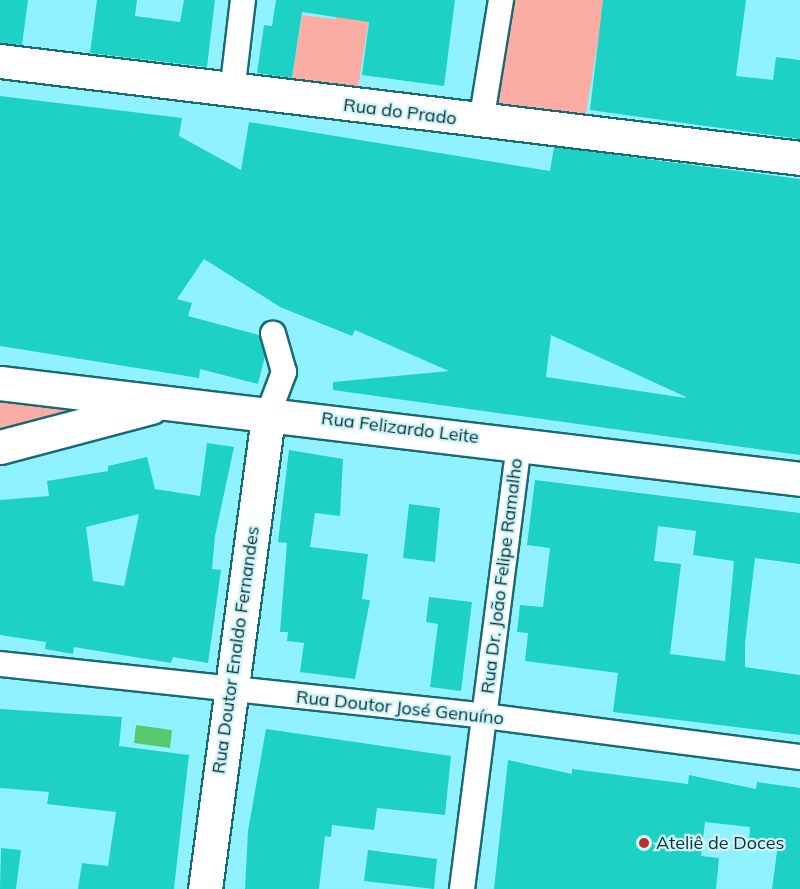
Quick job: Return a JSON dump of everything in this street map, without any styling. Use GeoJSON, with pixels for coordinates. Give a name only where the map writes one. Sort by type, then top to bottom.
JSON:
{"type":"FeatureCollection","features":[{"type":"Feature","properties":{"kind":"main road","name":"Rua do Prado"},"geometry":{"type":"LineString","coordinates":[[0,61],[232,93],[800,159]]}},
{"type":"Feature","properties":{"kind":"main road","name":"Rua Felizardo Leite"},"geometry":{"type":"LineString","coordinates":[[0,383],[167,403],[269,412],[800,479]]}},
{"type":"Feature","properties":{"kind":"main road"},"geometry":{"type":"LineString","coordinates":[[0,447],[167,403]]}},
{"type":"Feature","properties":{"kind":"main road","name":"Rua Doutor Enaldo Fernandes"},"geometry":{"type":"LineString","coordinates":[[206,889],[230,690],[269,412]]}},
{"type":"Feature","properties":{"kind":"street"},"geometry":{"type":"LineString","coordinates":[[232,93],[243,0]]}},
{"type":"Feature","properties":{"kind":"street"},"geometry":{"type":"LineString","coordinates":[[481,122],[501,0]]}},
{"type":"Feature","properties":{"kind":"street"},"geometry":{"type":"LineString","coordinates":[[269,412],[284,372],[273,334]]}},
{"type":"Feature","properties":{"kind":"street","name":"Rua Dr. João Felipe Ramalho"},"geometry":{"type":"LineString","coordinates":[[462,889],[519,442]]}},
{"type":"Feature","properties":{"kind":"street","name":"Rua Doutor José Genuíno"},"geometry":{"type":"LineString","coordinates":[[0,664],[484,716],[800,757]]}},
{"type":"Feature","properties":{"kind":"shaded area"},"geometry":{"type":"Polygon","coordinates":[[[339,0],[372,0],[355,107],[289,99],[302,15],[336,19],[339,0]]]}},
{"type":"Feature","properties":{"kind":"shaded area"},"geometry":{"type":"Polygon","coordinates":[[[504,0],[605,0],[584,124],[490,114],[504,0]]]}},
{"type":"Feature","properties":{"kind":"shaded area"},"geometry":{"type":"Polygon","coordinates":[[[0,383],[115,397],[0,435],[0,383]]]}},
{"type":"Feature","properties":{"kind":"shaded area"},"geometry":{"type":"Polygon","coordinates":[[[136,725],[172,730],[170,748],[134,743],[136,725]]]}},
{"type":"Feature","properties":{"kind":"building"},"geometry":{"type":"Polygon","coordinates":[[[0,0],[28,0],[22,45],[0,43],[0,0]]]}},
{"type":"Feature","properties":{"kind":"building"},"geometry":{"type":"Polygon","coordinates":[[[97,0],[137,0],[135,16],[180,22],[184,0],[215,0],[207,67],[90,53],[97,0]]]}},
{"type":"Feature","properties":{"kind":"building"},"geometry":{"type":"Polygon","coordinates":[[[276,0],[455,0],[444,86],[362,75],[369,22],[302,12],[292,78],[257,73],[264,25],[272,26],[276,0]]]}},
{"type":"Feature","properties":{"kind":"building"},"geometry":{"type":"Polygon","coordinates":[[[603,0],[746,0],[736,76],[773,80],[776,57],[800,60],[800,139],[590,110],[603,0]]]}},
{"type":"Feature","properties":{"kind":"building"},"geometry":{"type":"Polygon","coordinates":[[[0,96],[182,118],[179,136],[241,170],[249,122],[550,171],[554,147],[800,179],[800,455],[333,390],[333,382],[449,371],[355,330],[352,336],[280,307],[204,259],[177,299],[192,303],[188,316],[259,335],[265,356],[258,384],[200,369],[199,378],[0,346],[0,96]],[[551,335],[546,377],[686,397],[551,335]]]}},
{"type":"Feature","properties":{"kind":"building"},"geometry":{"type":"Polygon","coordinates":[[[207,443],[234,447],[215,536],[212,569],[221,570],[208,663],[173,657],[171,663],[74,647],[73,654],[45,649],[46,642],[0,635],[0,500],[49,496],[47,481],[108,471],[108,466],[147,457],[155,489],[200,496],[207,443]],[[139,514],[86,527],[93,581],[124,586],[139,514]]]}},
{"type":"Feature","properties":{"kind":"building"},"geometry":{"type":"Polygon","coordinates":[[[289,450],[343,459],[340,516],[315,513],[310,547],[368,554],[362,599],[370,600],[355,679],[300,672],[304,643],[287,641],[288,632],[280,632],[287,543],[278,542],[289,450]]]}},
{"type":"Feature","properties":{"kind":"building"},"geometry":{"type":"Polygon","coordinates":[[[535,480],[800,513],[800,564],[755,558],[745,643],[745,667],[800,675],[800,735],[613,712],[618,673],[525,661],[528,633],[517,632],[520,605],[543,607],[550,548],[527,545],[535,480]],[[658,526],[654,561],[681,564],[670,654],[725,661],[734,561],[693,555],[696,531],[658,526]]]}},
{"type":"Feature","properties":{"kind":"building"},"geometry":{"type":"Polygon","coordinates":[[[409,504],[440,508],[435,562],[403,558],[409,504]]]}},
{"type":"Feature","properties":{"kind":"building"},"geometry":{"type":"Polygon","coordinates":[[[429,597],[472,602],[461,691],[430,687],[438,624],[426,622],[429,597]]]}},
{"type":"Feature","properties":{"kind":"building"},"geometry":{"type":"Polygon","coordinates":[[[0,709],[122,717],[119,746],[189,755],[174,889],[78,889],[82,863],[108,866],[116,812],[47,804],[49,792],[0,788],[0,709]]]}},
{"type":"Feature","properties":{"kind":"building"},"geometry":{"type":"Polygon","coordinates":[[[266,729],[451,756],[445,815],[377,808],[374,830],[332,825],[331,837],[325,836],[319,889],[245,889],[248,831],[266,729]]]}},
{"type":"Feature","properties":{"kind":"building"},"geometry":{"type":"Polygon","coordinates":[[[508,760],[572,774],[572,769],[688,784],[689,775],[756,789],[757,782],[800,788],[800,889],[772,889],[778,844],[749,841],[750,827],[705,822],[701,856],[719,858],[716,889],[494,889],[508,760]]]}},
{"type":"Feature","properties":{"kind":"building"},"geometry":{"type":"Polygon","coordinates":[[[1,848],[21,850],[16,889],[0,889],[1,848]]]}},
{"type":"Feature","properties":{"kind":"building"},"geometry":{"type":"Polygon","coordinates":[[[368,850],[437,859],[434,889],[364,881],[368,850]]]}},
{"type":"Feature","properties":{"kind":"place","name":"Ateliê de Doces"},"geometry":{"type":"Point","coordinates":[644,843]}}]}
